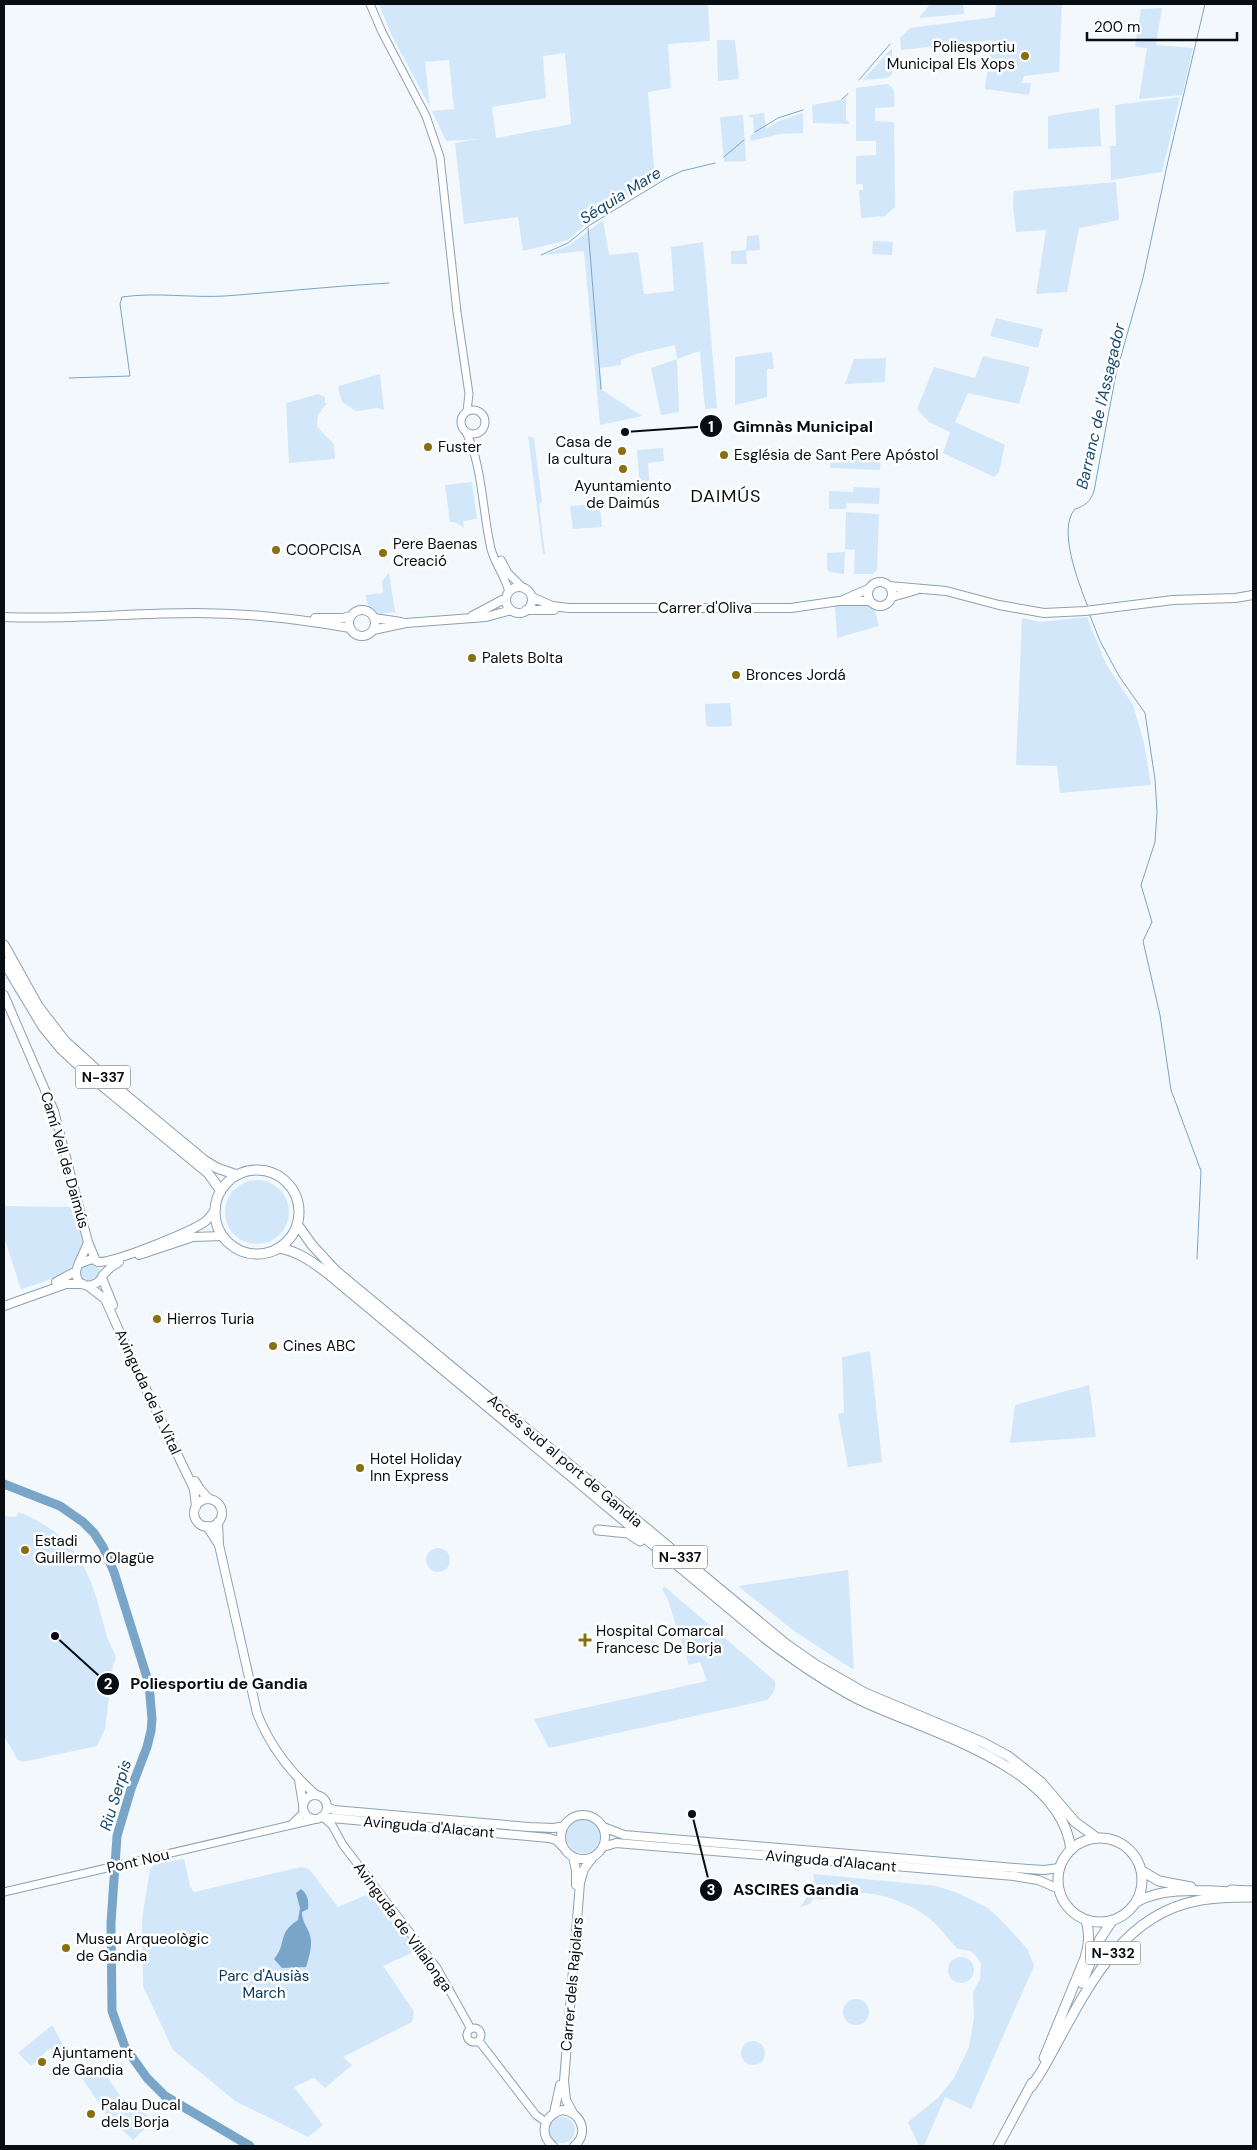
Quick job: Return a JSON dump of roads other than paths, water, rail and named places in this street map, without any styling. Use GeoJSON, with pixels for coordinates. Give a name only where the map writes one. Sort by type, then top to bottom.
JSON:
{"type":"FeatureCollection","features":[{"type":"Feature","properties":{"kind":"highway","name":"N-337"},"geometry":{"type":"LineString","coordinates":[[4,944],[38,1006],[72,1048],[204,1160],[237,1175]]}},
{"type":"Feature","properties":{"kind":"highway","name":"N-337"},"geometry":{"type":"LineString","coordinates":[[4,962],[38,1019],[61,1049],[89,1075],[208,1173],[221,1191]]}},
{"type":"Feature","properties":{"kind":"highway"},"geometry":{"type":"LineString","coordinates":[[265,1170],[283,1178],[293,1189],[298,1202],[297,1224],[290,1238],[279,1248],[266,1253],[252,1253],[232,1245],[223,1236],[217,1223],[216,1208],[221,1191],[237,1175],[246,1171],[265,1170]]}},
{"type":"Feature","properties":{"kind":"highway","name":"Accés sud al port de Gandia"},"geometry":{"type":"LineString","coordinates":[[297,1224],[317,1251],[336,1271],[786,1644],[816,1665],[865,1693],[982,1742],[1008,1756],[1041,1782],[1075,1822],[1097,1838],[1110,1839],[1123,1845],[1133,1854],[1142,1872]]}},
{"type":"Feature","properties":{"kind":"highway","name":"Accés sud al port de Gandia"},"geometry":{"type":"LineString","coordinates":[[279,1248],[288,1249],[308,1259],[326,1272],[776,1647],[838,1688],[885,1711],[974,1747],[1008,1766],[1029,1783],[1055,1810],[1064,1823],[1069,1835],[1071,1850]]}},
{"type":"Feature","properties":{"kind":"highway"},"geometry":{"type":"LineString","coordinates":[[598,1530],[618,1531],[636,1537],[713,1595]]}},
{"type":"Feature","properties":{"kind":"highway"},"geometry":{"type":"LineString","coordinates":[[1097,1838],[1078,1844],[1071,1850],[1060,1868],[1059,1889],[1068,1908],[1086,1920],[1094,1922],[1112,1921],[1128,1912],[1136,1902],[1142,1881],[1142,1872],[1158,1881],[1170,1884],[1253,1892]]}},
{"type":"Feature","properties":{"kind":"highway"},"geometry":{"type":"LineString","coordinates":[[1136,1902],[1153,1896],[1184,1891],[1253,1892]]}},
{"type":"Feature","properties":{"kind":"highway","name":"N-332"},"geometry":{"type":"LineString","coordinates":[[998,2146],[1102,1968],[1130,1935],[1160,1915],[1185,1904],[1212,1899],[1253,1897]]}},
{"type":"Feature","properties":{"kind":"highway","name":"N-332"},"geometry":{"type":"LineString","coordinates":[[1031,2087],[1085,1958],[1089,1937],[1086,1920]]}},
{"type":"Feature","properties":{"kind":"highway","name":"N-332"},"geometry":{"type":"LineString","coordinates":[[1037,2073],[1069,2012],[1100,1939],[1112,1921]]}},
{"type":"Feature","properties":{"kind":"main road"},"geometry":{"type":"LineString","coordinates":[[923,588],[892,598],[888,604],[880,606],[875,606],[869,601],[868,589],[878,582],[884,582],[889,586],[923,588],[953,592],[1026,612],[1058,613],[1088,611],[1173,600],[1235,598],[1253,595]]}},
{"type":"Feature","properties":{"kind":"main road"},"geometry":{"type":"LineString","coordinates":[[889,586],[892,598]]}},
{"type":"Feature","properties":{"kind":"main road"},"geometry":{"type":"LineString","coordinates":[[406,623],[374,618],[370,613],[363,610],[357,611],[351,616],[349,622],[350,628],[356,634],[363,635],[372,630],[406,623],[491,616],[511,610],[517,612],[526,610],[531,605],[532,597],[528,590],[522,587],[515,587],[507,595],[470,617]]}},
{"type":"Feature","properties":{"kind":"main road","name":"Carrer d'Oliva"},"geometry":{"type":"LineString","coordinates":[[839,602],[868,589]]}},
{"type":"Feature","properties":{"kind":"main road"},"geometry":{"type":"LineString","coordinates":[[507,595],[508,607],[511,610]]}},
{"type":"Feature","properties":{"kind":"main road","name":"Carrer d'Oliva"},"geometry":{"type":"LineString","coordinates":[[532,597],[552,606],[570,608]]}},
{"type":"Feature","properties":{"kind":"main road"},"geometry":{"type":"LineString","coordinates":[[1235,598],[1253,601]]}},
{"type":"Feature","properties":{"kind":"main road","name":"Carrer d'Oliva"},"geometry":{"type":"LineString","coordinates":[[526,610],[570,608],[791,608],[839,602],[869,601]]}},
{"type":"Feature","properties":{"kind":"main road"},"geometry":{"type":"LineString","coordinates":[[4,617],[57,618],[194,613],[259,616],[350,628]]}},
{"type":"Feature","properties":{"kind":"main road"},"geometry":{"type":"LineString","coordinates":[[259,616],[329,619],[351,616]]}},
{"type":"Feature","properties":{"kind":"main road"},"geometry":{"type":"LineString","coordinates":[[372,630],[374,618]]}},
{"type":"Feature","properties":{"kind":"main road","name":"Camí Vell de Daimús"},"geometry":{"type":"LineString","coordinates":[[4,995],[54,1111],[88,1242],[97,1261]]}},
{"type":"Feature","properties":{"kind":"main road"},"geometry":{"type":"LineString","coordinates":[[81,1262],[88,1259],[97,1261],[114,1260],[186,1231],[207,1220],[216,1208]]}},
{"type":"Feature","properties":{"kind":"main road"},"geometry":{"type":"LineString","coordinates":[[4,1306],[66,1284],[96,1285],[116,1264],[186,1239],[213,1235],[223,1236]]}},
{"type":"Feature","properties":{"kind":"main road"},"geometry":{"type":"LineString","coordinates":[[4,1301],[64,1279],[76,1271],[88,1242]]}},
{"type":"Feature","properties":{"kind":"main road"},"geometry":{"type":"LineString","coordinates":[[97,1261],[102,1267],[103,1277]]}},
{"type":"Feature","properties":{"kind":"main road"},"geometry":{"type":"LineString","coordinates":[[76,1271],[78,1278],[85,1285]]}},
{"type":"Feature","properties":{"kind":"main road","name":"Avinguda de la Vital"},"geometry":{"type":"LineString","coordinates":[[103,1277],[137,1360],[200,1489],[209,1499]]}},
{"type":"Feature","properties":{"kind":"main road","name":"Avinguda de la Vital"},"geometry":{"type":"LineString","coordinates":[[85,1285],[105,1299],[145,1388],[194,1489],[196,1507]]}},
{"type":"Feature","properties":{"kind":"main road"},"geometry":{"type":"LineString","coordinates":[[218,1522],[207,1526],[201,1524],[196,1518],[196,1507],[201,1501],[209,1499],[217,1502],[221,1510],[218,1522],[219,1545],[254,1706],[269,1739],[299,1780],[316,1796],[322,1798],[326,1808],[321,1818],[311,1819],[303,1808],[299,1780]]}},
{"type":"Feature","properties":{"kind":"main road"},"geometry":{"type":"LineString","coordinates":[[207,1526],[219,1545]]}},
{"type":"Feature","properties":{"kind":"main road"},"geometry":{"type":"LineString","coordinates":[[303,1808],[309,1797],[316,1796]]}},
{"type":"Feature","properties":{"kind":"main road","name":"Avinguda d'Alacant"},"geometry":{"type":"LineString","coordinates":[[326,1808],[528,1828],[564,1826]]}},
{"type":"Feature","properties":{"kind":"main road"},"geometry":{"type":"LineString","coordinates":[[582,1815],[592,1817],[603,1827],[605,1840],[603,1847],[593,1857],[580,1859],[573,1857],[563,1847],[561,1837],[564,1826],[571,1818],[582,1815]]}},
{"type":"Feature","properties":{"kind":"main road","name":"Avinguda d'Alacant"},"geometry":{"type":"LineString","coordinates":[[321,1818],[549,1838],[556,1840],[563,1847]]}},
{"type":"Feature","properties":{"kind":"main road","name":"Avinguda d'Alacant"},"geometry":{"type":"LineString","coordinates":[[603,1827],[624,1835],[1028,1869],[1049,1870],[1060,1868]]}},
{"type":"Feature","properties":{"kind":"main road","name":"Avinguda d'Alacant"},"geometry":{"type":"LineString","coordinates":[[603,1847],[616,1843],[1014,1876],[1038,1880],[1059,1889]]}},
{"type":"Feature","properties":{"kind":"main road","name":"Carrer dels Rajolars"},"geometry":{"type":"LineString","coordinates":[[554,2113],[560,2091],[577,1879],[573,1857]]}},
{"type":"Feature","properties":{"kind":"main road","name":"Carrer dels Rajolars"},"geometry":{"type":"LineString","coordinates":[[576,2146],[583,2130],[581,2122],[573,2113],[566,2100],[564,2081],[580,1883],[584,1869],[593,1857]]}},
{"type":"Feature","properties":{"kind":"main road"},"geometry":{"type":"LineString","coordinates":[[549,2145],[544,2132],[546,2122],[554,2113],[563,2110],[573,2113]]}},
{"type":"Feature","properties":{"kind":"street"},"geometry":{"type":"LineString","coordinates":[[370,4],[382,32],[426,116],[435,138],[442,172],[458,320],[469,394],[467,411],[462,416],[461,422],[475,452],[492,551],[506,581],[507,595]]}},
{"type":"Feature","properties":{"kind":"street"},"geometry":{"type":"LineString","coordinates":[[469,394],[484,421],[483,428],[479,432],[475,452]]}},
{"type":"Feature","properties":{"kind":"street"},"geometry":{"type":"LineString","coordinates":[[467,411],[479,412]]}},
{"type":"Feature","properties":{"kind":"street"},"geometry":{"type":"LineString","coordinates":[[466,432],[479,432]]}},
{"type":"Feature","properties":{"kind":"street"},"geometry":{"type":"LineString","coordinates":[[490,541],[508,573],[522,587]]}},
{"type":"Feature","properties":{"kind":"street","name":"Avinguda d'Alacant"},"geometry":{"type":"LineString","coordinates":[[288,1826],[295,1822],[303,1808]]}},
{"type":"Feature","properties":{"kind":"street","name":"Avinguda d'Alacant"},"geometry":{"type":"LineString","coordinates":[[193,1848],[321,1818]]}},
{"type":"Feature","properties":{"kind":"street","name":"Avinguda de Villalonga"},"geometry":{"type":"LineString","coordinates":[[321,1818],[332,1825],[348,1852],[437,1968],[471,2029],[477,2029],[481,2032],[479,2041],[536,2115],[546,2122]]}},
{"type":"Feature","properties":{"kind":"street","name":"Pont Nou"},"geometry":{"type":"LineString","coordinates":[[4,1892],[193,1848]]}},
{"type":"Feature","properties":{"kind":"water"},"geometry":{"type":"Polygon","coordinates":[[[301,1889],[307,1896],[308,1901],[308,1909],[302,1912],[311,1939],[311,1947],[306,1967],[282,1968],[274,1959],[278,1954],[287,1929],[298,1920],[300,1908],[296,1893],[301,1889]]]}},
{"type":"Feature","properties":{"kind":"waterway","name":"Barranc de l'Assagador"},"geometry":{"type":"LineString","coordinates":[[1088,607],[1071,557],[1068,530],[1070,518],[1075,509],[1085,505],[1093,495],[1116,374],[1143,278],[1205,4]]}},
{"type":"Feature","properties":{"kind":"waterway","name":"Séquia Mare"},"geometry":{"type":"LineString","coordinates":[[859,80],[890,44]]}},
{"type":"Feature","properties":{"kind":"waterway","name":"Séquia Mare"},"geometry":{"type":"LineString","coordinates":[[842,99],[848,94]]}},
{"type":"Feature","properties":{"kind":"waterway","name":"Séquia Mare"},"geometry":{"type":"LineString","coordinates":[[755,132],[778,118],[803,110]]}},
{"type":"Feature","properties":{"kind":"waterway","name":"Séquia Mare"},"geometry":{"type":"LineString","coordinates":[[724,157],[744,140]]}},
{"type":"Feature","properties":{"kind":"waterway","name":"Séquia Mare"},"geometry":{"type":"LineString","coordinates":[[541,255],[568,243],[590,225],[667,178],[682,171],[715,163]]}},
{"type":"Feature","properties":{"kind":"waterway"},"geometry":{"type":"LineString","coordinates":[[588,228],[601,389]]}},
{"type":"Feature","properties":{"kind":"waterway"},"geometry":{"type":"LineString","coordinates":[[69,378],[130,376],[120,304],[122,297],[148,295],[225,296],[389,283]]}},
{"type":"Feature","properties":{"kind":"waterway","name":"Barranc de l'Assagador"},"geometry":{"type":"LineString","coordinates":[[1089,613],[1100,641],[1119,676],[1145,713],[1155,779],[1157,812],[1155,842],[1141,885],[1152,922],[1143,941],[1160,1015],[1171,1090],[1201,1171],[1197,1259]]}},
{"type":"Feature","properties":{"kind":"waterway","name":"Riu Serpis"},"geometry":{"type":"LineString","coordinates":[[4,1484],[60,1506],[83,1522],[94,1533],[103,1547],[114,1572],[149,1684],[152,1719],[151,1731],[117,1836],[111,1923],[112,2011],[125,2047],[147,2078],[165,2096],[250,2146]]}},
{"type":"Feature","properties":{"kind":"place","name":"Poliesportiu Municipal Els Xops"},"geometry":{"type":"Point","coordinates":[1025,56]}},
{"type":"Feature","properties":{"kind":"place","name":"Gimnàs Municipal"},"geometry":{"type":"Point","coordinates":[625,432]}},
{"type":"Feature","properties":{"kind":"place","name":"Fuster"},"geometry":{"type":"Point","coordinates":[428,447]}},
{"type":"Feature","properties":{"kind":"place","name":"Casa de la cultura"},"geometry":{"type":"Point","coordinates":[622,451]}},
{"type":"Feature","properties":{"kind":"place","name":"Església de Sant Pere Apóstol"},"geometry":{"type":"Point","coordinates":[724,455]}},
{"type":"Feature","properties":{"kind":"place","name":"Ayuntamiento de Daimús"},"geometry":{"type":"Point","coordinates":[623,469]}},
{"type":"Feature","properties":{"kind":"place","name":"COOPCISA"},"geometry":{"type":"Point","coordinates":[276,550]}},
{"type":"Feature","properties":{"kind":"place","name":"Pere Baenas Creació"},"geometry":{"type":"Point","coordinates":[383,553]}},
{"type":"Feature","properties":{"kind":"place","name":"Palets Bolta"},"geometry":{"type":"Point","coordinates":[472,658]}},
{"type":"Feature","properties":{"kind":"place","name":"Bronces Jordá"},"geometry":{"type":"Point","coordinates":[736,675]}},
{"type":"Feature","properties":{"kind":"place","name":"Hierros Turia"},"geometry":{"type":"Point","coordinates":[157,1319]}},
{"type":"Feature","properties":{"kind":"place","name":"Cines ABC"},"geometry":{"type":"Point","coordinates":[273,1346]}},
{"type":"Feature","properties":{"kind":"place","name":"Hotel Holiday Inn Express"},"geometry":{"type":"Point","coordinates":[360,1468]}},
{"type":"Feature","properties":{"kind":"place","name":"Estadi Guillermo Olagüe"},"geometry":{"type":"Point","coordinates":[25,1550]}},
{"type":"Feature","properties":{"kind":"place","name":"Poliesportiu de Gandia"},"geometry":{"type":"Point","coordinates":[55,1636]}},
{"type":"Feature","properties":{"kind":"place","name":"Hospital Comarcal Francesc De Borja"},"geometry":{"type":"Point","coordinates":[585,1640]}},
{"type":"Feature","properties":{"kind":"place","name":"ASCIRES Gandia"},"geometry":{"type":"Point","coordinates":[692,1814]}},
{"type":"Feature","properties":{"kind":"place","name":"Museu Arqueològic de Gandia"},"geometry":{"type":"Point","coordinates":[66,1948]}},
{"type":"Feature","properties":{"kind":"place","name":"Ajuntament de Gandia"},"geometry":{"type":"Point","coordinates":[42,2062]}},
{"type":"Feature","properties":{"kind":"place","name":"Palau Ducal dels Borja"},"geometry":{"type":"Point","coordinates":[91,2114]}},
{"type":"Feature","properties":{"kind":"district","name":"DAIMÚS"},"geometry":{"type":"Point","coordinates":[726,496]}},
{"type":"Feature","properties":{"kind":"park label","name":"Parc d'Ausiàs March"},"geometry":{"type":"Point","coordinates":[264,1984]}}]}
